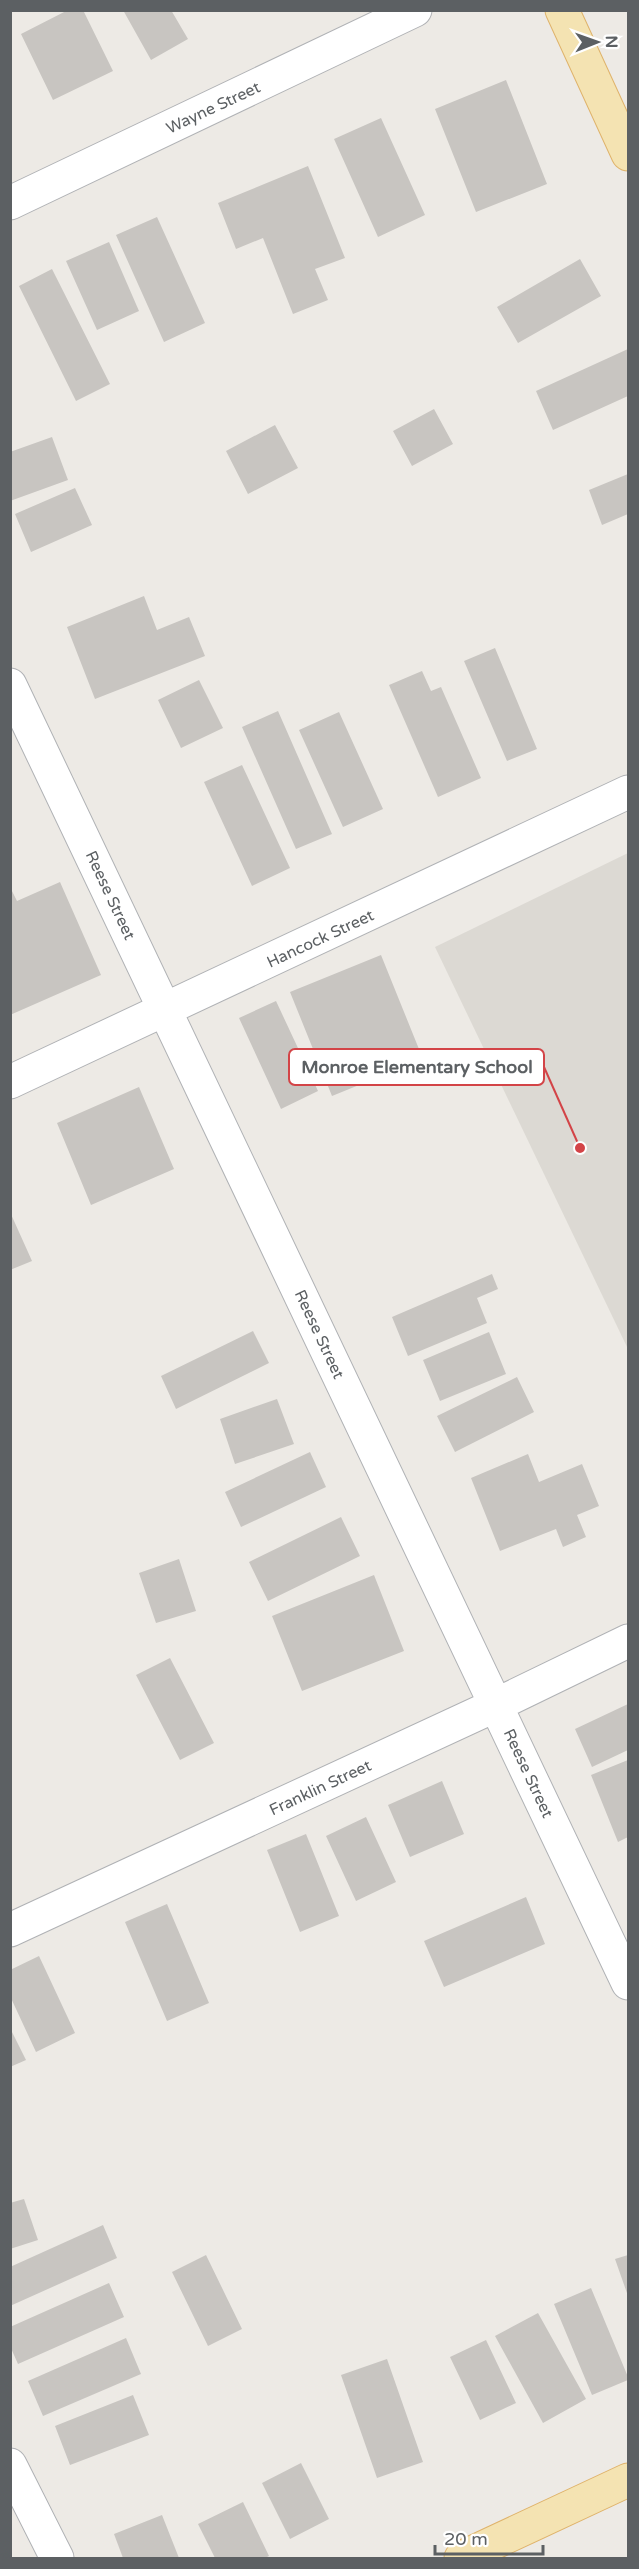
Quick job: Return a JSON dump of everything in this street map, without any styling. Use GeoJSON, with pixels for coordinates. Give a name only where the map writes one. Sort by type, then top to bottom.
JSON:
{"type":"FeatureCollection","features":[{"type":"Feature","properties":{"kind":"main road"},"geometry":{"type":"LineString","coordinates":[[562,10],[628,153]]}},
{"type":"Feature","properties":{"kind":"main road"},"geometry":{"type":"LineString","coordinates":[[461,2559],[628,2480]]}},
{"type":"Feature","properties":{"kind":"street","name":"Wayne Street"},"geometry":{"type":"LineString","coordinates":[[10,203],[396,15]]}},
{"type":"Feature","properties":{"kind":"street","name":"Reese Street"},"geometry":{"type":"LineString","coordinates":[[10,685],[628,1983]]}},
{"type":"Feature","properties":{"kind":"street","name":"Hancock Street"},"geometry":{"type":"LineString","coordinates":[[10,1082],[166,1011],[628,792]]}},
{"type":"Feature","properties":{"kind":"street","name":"Franklin Street"},"geometry":{"type":"LineString","coordinates":[[10,1930],[496,1705],[628,1641]]}},
{"type":"Feature","properties":{"kind":"street"},"geometry":{"type":"LineString","coordinates":[[10,2465],[57,2559]]}},
{"type":"Feature","properties":{"kind":"shaded area"},"geometry":{"type":"Polygon","coordinates":[[[628,853],[628,1349],[435,947],[628,853]]]}},
{"type":"Feature","properties":{"kind":"building"},"geometry":{"type":"Polygon","coordinates":[[[68,10],[83,10],[113,71],[53,100],[21,34],[68,10]]]}},
{"type":"Feature","properties":{"kind":"building"},"geometry":{"type":"Polygon","coordinates":[[[123,10],[171,10],[188,39],[151,60],[123,10]]]}},
{"type":"Feature","properties":{"kind":"building"},"geometry":{"type":"Polygon","coordinates":[[[506,80],[547,184],[476,212],[435,109],[506,80]]]}},
{"type":"Feature","properties":{"kind":"building"},"geometry":{"type":"Polygon","coordinates":[[[381,118],[425,215],[378,237],[334,139],[381,118]]]}},
{"type":"Feature","properties":{"kind":"building"},"geometry":{"type":"Polygon","coordinates":[[[308,166],[345,258],[315,269],[328,300],[293,314],[263,238],[236,249],[218,203],[308,166]]]}},
{"type":"Feature","properties":{"kind":"building"},"geometry":{"type":"Polygon","coordinates":[[[157,217],[205,323],[164,342],[116,235],[157,217]]]}},
{"type":"Feature","properties":{"kind":"building"},"geometry":{"type":"Polygon","coordinates":[[[109,242],[139,311],[97,330],[66,261],[109,242]]]}},
{"type":"Feature","properties":{"kind":"building"},"geometry":{"type":"Polygon","coordinates":[[[580,259],[601,296],[518,343],[497,307],[580,259]]]}},
{"type":"Feature","properties":{"kind":"building"},"geometry":{"type":"Polygon","coordinates":[[[52,269],[110,384],[76,401],[19,286],[52,269]]]}},
{"type":"Feature","properties":{"kind":"building"},"geometry":{"type":"Polygon","coordinates":[[[628,349],[628,396],[553,430],[536,391],[628,349]]]}},
{"type":"Feature","properties":{"kind":"building"},"geometry":{"type":"Polygon","coordinates":[[[434,409],[453,444],[412,466],[393,431],[434,409]]]}},
{"type":"Feature","properties":{"kind":"building"},"geometry":{"type":"Polygon","coordinates":[[[275,425],[298,468],[248,494],[226,451],[275,425]]]}},
{"type":"Feature","properties":{"kind":"building"},"geometry":{"type":"Polygon","coordinates":[[[52,437],[68,480],[10,501],[10,452],[52,437]]]}},
{"type":"Feature","properties":{"kind":"building"},"geometry":{"type":"Polygon","coordinates":[[[628,474],[628,514],[602,525],[589,490],[628,474]]]}},
{"type":"Feature","properties":{"kind":"building"},"geometry":{"type":"Polygon","coordinates":[[[75,488],[92,525],[31,552],[15,514],[75,488]]]}},
{"type":"Feature","properties":{"kind":"building"},"geometry":{"type":"Polygon","coordinates":[[[144,596],[157,630],[189,617],[205,656],[95,699],[67,627],[144,596]]]}},
{"type":"Feature","properties":{"kind":"building"},"geometry":{"type":"Polygon","coordinates":[[[495,648],[537,749],[507,761],[464,661],[495,648]]]}},
{"type":"Feature","properties":{"kind":"building"},"geometry":{"type":"Polygon","coordinates":[[[422,671],[431,691],[441,687],[481,778],[438,797],[389,685],[422,671]]]}},
{"type":"Feature","properties":{"kind":"building"},"geometry":{"type":"Polygon","coordinates":[[[199,680],[223,728],[181,748],[158,700],[199,680]]]}},
{"type":"Feature","properties":{"kind":"building"},"geometry":{"type":"Polygon","coordinates":[[[278,711],[332,834],[296,849],[242,727],[278,711]]]}},
{"type":"Feature","properties":{"kind":"building"},"geometry":{"type":"Polygon","coordinates":[[[339,712],[383,809],[343,827],[299,730],[339,712]]]}},
{"type":"Feature","properties":{"kind":"building"},"geometry":{"type":"Polygon","coordinates":[[[242,765],[290,868],[252,886],[204,782],[242,765]]]}},
{"type":"Feature","properties":{"kind":"building"},"geometry":{"type":"Polygon","coordinates":[[[60,882],[101,975],[10,1015],[10,887],[17,901],[60,882]]]}},
{"type":"Feature","properties":{"kind":"building"},"geometry":{"type":"Polygon","coordinates":[[[381,955],[423,1059],[332,1096],[290,992],[381,955]]]}},
{"type":"Feature","properties":{"kind":"building"},"geometry":{"type":"Polygon","coordinates":[[[276,1001],[318,1091],[281,1109],[239,1018],[276,1001]]]}},
{"type":"Feature","properties":{"kind":"building"},"geometry":{"type":"Polygon","coordinates":[[[139,1087],[174,1169],[91,1205],[57,1123],[139,1087]]]}},
{"type":"Feature","properties":{"kind":"building"},"geometry":{"type":"Polygon","coordinates":[[[10,1212],[32,1261],[10,1270],[10,1212]]]}},
{"type":"Feature","properties":{"kind":"building"},"geometry":{"type":"Polygon","coordinates":[[[492,1274],[498,1289],[477,1298],[487,1323],[408,1356],[392,1317],[492,1274]]]}},
{"type":"Feature","properties":{"kind":"building"},"geometry":{"type":"Polygon","coordinates":[[[253,1331],[269,1363],[176,1409],[161,1376],[253,1331]]]}},
{"type":"Feature","properties":{"kind":"building"},"geometry":{"type":"Polygon","coordinates":[[[489,1332],[506,1374],[440,1401],[423,1360],[489,1332]]]}},
{"type":"Feature","properties":{"kind":"building"},"geometry":{"type":"Polygon","coordinates":[[[517,1377],[534,1412],[455,1452],[437,1416],[517,1377]]]}},
{"type":"Feature","properties":{"kind":"building"},"geometry":{"type":"Polygon","coordinates":[[[277,1399],[294,1444],[235,1464],[220,1419],[277,1399]]]}},
{"type":"Feature","properties":{"kind":"building"},"geometry":{"type":"Polygon","coordinates":[[[310,1452],[326,1487],[241,1527],[225,1492],[310,1452]]]}},
{"type":"Feature","properties":{"kind":"building"},"geometry":{"type":"Polygon","coordinates":[[[528,1454],[539,1482],[582,1464],[599,1506],[577,1515],[586,1537],[563,1547],[556,1529],[500,1551],[471,1478],[528,1454]]]}},
{"type":"Feature","properties":{"kind":"building"},"geometry":{"type":"Polygon","coordinates":[[[341,1517],[360,1556],[268,1601],[249,1562],[341,1517]]]}},
{"type":"Feature","properties":{"kind":"building"},"geometry":{"type":"Polygon","coordinates":[[[179,1559],[196,1611],[156,1623],[139,1573],[179,1559]]]}},
{"type":"Feature","properties":{"kind":"building"},"geometry":{"type":"Polygon","coordinates":[[[374,1575],[404,1651],[302,1691],[272,1616],[374,1575]]]}},
{"type":"Feature","properties":{"kind":"building"},"geometry":{"type":"Polygon","coordinates":[[[170,1658],[214,1743],[180,1760],[136,1675],[170,1658]]]}},
{"type":"Feature","properties":{"kind":"building"},"geometry":{"type":"Polygon","coordinates":[[[628,1704],[628,1750],[592,1767],[575,1729],[628,1704]]]}},
{"type":"Feature","properties":{"kind":"building"},"geometry":{"type":"Polygon","coordinates":[[[628,1760],[628,1837],[618,1842],[591,1775],[628,1760]]]}},
{"type":"Feature","properties":{"kind":"building"},"geometry":{"type":"Polygon","coordinates":[[[442,1781],[464,1834],[410,1857],[388,1805],[442,1781]]]}},
{"type":"Feature","properties":{"kind":"building"},"geometry":{"type":"Polygon","coordinates":[[[366,1817],[396,1882],[356,1901],[326,1836],[366,1817]]]}},
{"type":"Feature","properties":{"kind":"building"},"geometry":{"type":"Polygon","coordinates":[[[306,1834],[339,1916],[300,1932],[267,1850],[306,1834]]]}},
{"type":"Feature","properties":{"kind":"building"},"geometry":{"type":"Polygon","coordinates":[[[526,1897],[545,1944],[444,1987],[424,1941],[526,1897]]]}},
{"type":"Feature","properties":{"kind":"building"},"geometry":{"type":"Polygon","coordinates":[[[167,1904],[209,2003],[167,2021],[125,1922],[167,1904]]]}},
{"type":"Feature","properties":{"kind":"building"},"geometry":{"type":"Polygon","coordinates":[[[39,1956],[75,2033],[36,2052],[10,1996],[10,1970],[39,1956]]]}},
{"type":"Feature","properties":{"kind":"building"},"geometry":{"type":"Polygon","coordinates":[[[10,2028],[26,2060],[10,2067],[10,2028]]]}},
{"type":"Feature","properties":{"kind":"building"},"geometry":{"type":"Polygon","coordinates":[[[24,2199],[38,2240],[10,2249],[10,2203],[24,2199]]]}},
{"type":"Feature","properties":{"kind":"building"},"geometry":{"type":"Polygon","coordinates":[[[103,2225],[117,2258],[10,2306],[10,2267],[103,2225]]]}},
{"type":"Feature","properties":{"kind":"building"},"geometry":{"type":"Polygon","coordinates":[[[206,2255],[242,2329],[208,2346],[172,2272],[206,2255]]]}},
{"type":"Feature","properties":{"kind":"building"},"geometry":{"type":"Polygon","coordinates":[[[628,2255],[628,2296],[615,2259],[628,2255]]]}},
{"type":"Feature","properties":{"kind":"building"},"geometry":{"type":"Polygon","coordinates":[[[109,2283],[124,2317],[18,2364],[10,2346],[10,2327],[109,2283]]]}},
{"type":"Feature","properties":{"kind":"building"},"geometry":{"type":"Polygon","coordinates":[[[591,2288],[628,2377],[628,2380],[592,2395],[554,2304],[591,2288]]]}},
{"type":"Feature","properties":{"kind":"building"},"geometry":{"type":"Polygon","coordinates":[[[538,2313],[586,2399],[543,2423],[495,2336],[538,2313]]]}},
{"type":"Feature","properties":{"kind":"building"},"geometry":{"type":"Polygon","coordinates":[[[126,2338],[141,2374],[43,2416],[28,2381],[126,2338]]]}},
{"type":"Feature","properties":{"kind":"building"},"geometry":{"type":"Polygon","coordinates":[[[486,2340],[516,2403],[480,2420],[450,2357],[486,2340]]]}},
{"type":"Feature","properties":{"kind":"building"},"geometry":{"type":"Polygon","coordinates":[[[387,2359],[423,2462],[377,2478],[341,2375],[387,2359]]]}},
{"type":"Feature","properties":{"kind":"building"},"geometry":{"type":"Polygon","coordinates":[[[133,2395],[149,2435],[70,2465],[55,2426],[133,2395]]]}},
{"type":"Feature","properties":{"kind":"building"},"geometry":{"type":"Polygon","coordinates":[[[301,2463],[329,2519],[290,2539],[262,2483],[301,2463]]]}},
{"type":"Feature","properties":{"kind":"building"},"geometry":{"type":"Polygon","coordinates":[[[243,2502],[269,2556],[265,2558],[215,2558],[198,2524],[243,2502]]]}},
{"type":"Feature","properties":{"kind":"building"},"geometry":{"type":"Polygon","coordinates":[[[162,2515],[179,2558],[123,2558],[114,2534],[162,2515]]]}},
{"type":"Feature","properties":{"kind":"place","name":"Monroe Elementary School"},"geometry":{"type":"Point","coordinates":[580,1148]}}]}
